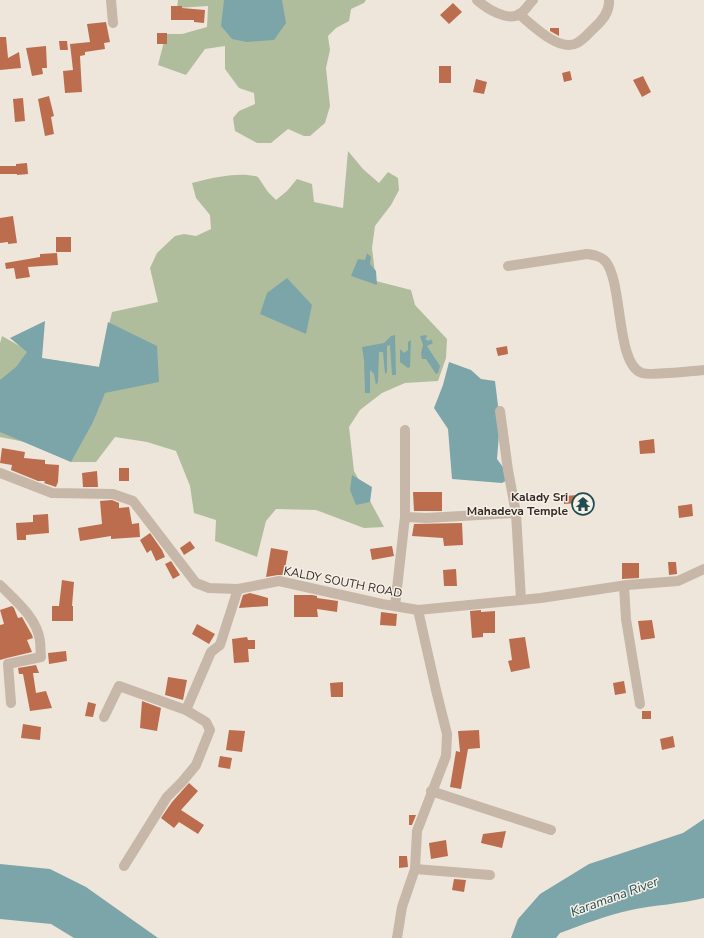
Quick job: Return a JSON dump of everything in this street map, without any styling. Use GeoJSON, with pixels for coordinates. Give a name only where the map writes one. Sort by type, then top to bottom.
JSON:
{"type":"FeatureCollection","features":[{"type":"Feature","properties":{"kind":"street"},"geometry":{"type":"LineString","coordinates":[[110,0],[113,23]]}},
{"type":"Feature","properties":{"kind":"street"},"geometry":{"type":"LineString","coordinates":[[477,0],[500,14],[512,16],[519,14],[533,0]]}},
{"type":"Feature","properties":{"kind":"street"},"geometry":{"type":"LineString","coordinates":[[519,14],[543,34],[566,46],[576,44],[598,25],[605,16],[609,6],[609,0]]}},
{"type":"Feature","properties":{"kind":"street"},"geometry":{"type":"LineString","coordinates":[[508,266],[587,254],[599,256],[606,262],[613,278],[625,346],[630,362],[637,371],[644,374],[654,374],[704,370]]}},
{"type":"Feature","properties":{"kind":"street"},"geometry":{"type":"LineString","coordinates":[[500,412],[516,513],[521,600]]}},
{"type":"Feature","properties":{"kind":"street"},"geometry":{"type":"LineString","coordinates":[[395,606],[405,517],[404,430]]}},
{"type":"Feature","properties":{"kind":"street","name":"KALDY SOUTH ROAD"},"geometry":{"type":"LineString","coordinates":[[0,473],[52,492],[113,494],[133,501],[196,583],[209,588],[238,589],[279,581],[418,610],[521,600],[624,586],[678,581],[704,570]]}},
{"type":"Feature","properties":{"kind":"street"},"geometry":{"type":"LineString","coordinates":[[405,517],[426,518],[516,513]]}},
{"type":"Feature","properties":{"kind":"street"},"geometry":{"type":"LineString","coordinates":[[0,585],[27,612],[34,624],[40,641],[41,657],[8,664],[10,703]]}},
{"type":"Feature","properties":{"kind":"street"},"geometry":{"type":"LineString","coordinates":[[624,586],[626,619],[640,704]]}},
{"type":"Feature","properties":{"kind":"street"},"geometry":{"type":"LineString","coordinates":[[186,710],[211,652],[220,645],[238,589]]}},
{"type":"Feature","properties":{"kind":"street"},"geometry":{"type":"LineString","coordinates":[[397,938],[402,907],[416,869],[417,831],[431,791],[446,756],[447,734],[418,610]]}},
{"type":"Feature","properties":{"kind":"street"},"geometry":{"type":"LineString","coordinates":[[104,717],[119,686],[186,710],[206,722],[210,730],[196,765],[167,797],[124,866]]}},
{"type":"Feature","properties":{"kind":"street"},"geometry":{"type":"LineString","coordinates":[[431,791],[551,830]]}},
{"type":"Feature","properties":{"kind":"street"},"geometry":{"type":"LineString","coordinates":[[416,869],[490,875]]}},
{"type":"Feature","properties":{"kind":"green space"},"geometry":{"type":"Polygon","coordinates":[[[178,0],[366,0],[364,3],[351,9],[349,21],[336,28],[328,36],[330,50],[326,68],[330,106],[325,123],[310,136],[304,136],[288,129],[271,143],[257,143],[235,131],[233,118],[239,111],[255,104],[254,93],[239,88],[225,69],[225,46],[205,49],[186,75],[158,65],[166,34],[182,34],[207,27],[208,6],[177,8],[178,0]]]}},
{"type":"Feature","properties":{"kind":"green space"},"geometry":{"type":"Polygon","coordinates":[[[348,151],[363,169],[379,183],[388,172],[398,178],[399,190],[391,205],[375,226],[372,248],[376,281],[411,290],[415,305],[447,339],[446,358],[438,381],[405,383],[382,393],[360,410],[349,427],[354,471],[384,527],[364,528],[316,510],[276,509],[266,521],[257,557],[215,541],[216,520],[194,513],[190,486],[176,451],[147,442],[115,437],[96,462],[71,462],[25,442],[0,437],[0,343],[2,336],[41,358],[99,367],[112,312],[158,302],[150,268],[157,253],[175,236],[184,234],[196,236],[211,229],[210,215],[196,198],[192,183],[225,176],[251,175],[258,177],[268,192],[276,200],[287,191],[297,179],[312,184],[314,202],[343,208],[348,151]]]}},
{"type":"Feature","properties":{"kind":"water"},"geometry":{"type":"Polygon","coordinates":[[[224,0],[282,0],[286,23],[274,40],[247,42],[232,39],[221,26],[224,0]]]}},
{"type":"Feature","properties":{"kind":"water"},"geometry":{"type":"Polygon","coordinates":[[[367,253],[371,257],[370,264],[376,271],[377,285],[351,276],[358,259],[365,260],[367,253]]]}},
{"type":"Feature","properties":{"kind":"water"},"geometry":{"type":"Polygon","coordinates":[[[287,278],[312,305],[306,334],[260,314],[267,293],[287,278]]]}},
{"type":"Feature","properties":{"kind":"water"},"geometry":{"type":"Polygon","coordinates":[[[45,321],[42,358],[99,367],[108,322],[157,346],[159,382],[105,393],[93,422],[71,462],[0,432],[0,380],[16,367],[27,352],[10,338],[45,321]]]}},
{"type":"Feature","properties":{"kind":"water"},"geometry":{"type":"Polygon","coordinates":[[[395,335],[396,375],[392,375],[390,345],[387,346],[387,372],[385,374],[383,352],[379,352],[378,382],[376,385],[374,374],[370,370],[370,393],[365,393],[362,347],[384,343],[391,336],[395,335]]]}},
{"type":"Feature","properties":{"kind":"water"},"geometry":{"type":"Polygon","coordinates":[[[426,335],[427,337],[425,339],[429,341],[431,339],[433,343],[427,346],[440,366],[438,373],[436,374],[426,359],[422,359],[421,353],[423,345],[420,336],[426,335]]]}},
{"type":"Feature","properties":{"kind":"water"},"geometry":{"type":"Polygon","coordinates":[[[411,340],[410,367],[408,368],[400,362],[400,349],[404,353],[408,350],[408,342],[411,340]]]}},
{"type":"Feature","properties":{"kind":"water"},"geometry":{"type":"Polygon","coordinates":[[[449,362],[471,370],[481,379],[495,381],[500,422],[497,459],[511,478],[502,483],[452,479],[448,429],[434,408],[443,385],[449,362]]]}},
{"type":"Feature","properties":{"kind":"water"},"geometry":{"type":"Polygon","coordinates":[[[352,475],[372,487],[370,502],[356,505],[350,490],[352,475]]]}},
{"type":"Feature","properties":{"kind":"water","name":"Karamana River"},"geometry":{"type":"Polygon","coordinates":[[[704,819],[704,898],[621,912],[560,933],[556,938],[511,938],[518,919],[540,894],[589,864],[683,833],[704,819]]]}},
{"type":"Feature","properties":{"kind":"water"},"geometry":{"type":"Polygon","coordinates":[[[0,864],[50,869],[86,887],[158,938],[74,938],[51,924],[0,919],[0,864]]]}},
{"type":"Feature","properties":{"kind":"building"},"geometry":{"type":"Polygon","coordinates":[[[453,3],[462,12],[449,24],[440,15],[453,3]]]}},
{"type":"Feature","properties":{"kind":"building"},"geometry":{"type":"Polygon","coordinates":[[[171,6],[182,6],[182,8],[205,10],[204,23],[194,22],[194,20],[171,20],[171,6]]]}},
{"type":"Feature","properties":{"kind":"building"},"geometry":{"type":"Polygon","coordinates":[[[106,22],[110,42],[104,43],[105,49],[85,52],[85,55],[80,56],[82,92],[65,93],[63,71],[73,70],[70,44],[90,42],[87,24],[106,22]]]}},
{"type":"Feature","properties":{"kind":"building"},"geometry":{"type":"Polygon","coordinates":[[[550,28],[559,28],[559,36],[550,31],[550,28]]]}},
{"type":"Feature","properties":{"kind":"building"},"geometry":{"type":"Polygon","coordinates":[[[157,33],[167,33],[167,44],[157,44],[157,33]]]}},
{"type":"Feature","properties":{"kind":"building"},"geometry":{"type":"Polygon","coordinates":[[[0,37],[6,37],[8,58],[19,52],[21,68],[0,70],[0,37]]]}},
{"type":"Feature","properties":{"kind":"building"},"geometry":{"type":"Polygon","coordinates":[[[59,41],[67,41],[68,50],[60,50],[59,41]]]}},
{"type":"Feature","properties":{"kind":"building"},"geometry":{"type":"Polygon","coordinates":[[[46,46],[47,68],[42,68],[43,74],[32,76],[26,48],[46,46]]]}},
{"type":"Feature","properties":{"kind":"building"},"geometry":{"type":"Polygon","coordinates":[[[439,66],[451,66],[451,83],[439,83],[439,66]]]}},
{"type":"Feature","properties":{"kind":"building"},"geometry":{"type":"Polygon","coordinates":[[[570,71],[572,80],[564,82],[562,73],[570,71]]]}},
{"type":"Feature","properties":{"kind":"building"},"geometry":{"type":"Polygon","coordinates":[[[643,76],[651,92],[642,97],[633,80],[643,76]]]}},
{"type":"Feature","properties":{"kind":"building"},"geometry":{"type":"Polygon","coordinates":[[[476,79],[487,82],[484,94],[473,92],[476,79]]]}},
{"type":"Feature","properties":{"kind":"building"},"geometry":{"type":"Polygon","coordinates":[[[49,96],[54,116],[51,117],[54,134],[45,136],[38,99],[49,96]]]}},
{"type":"Feature","properties":{"kind":"building"},"geometry":{"type":"Polygon","coordinates":[[[23,98],[25,121],[15,122],[13,99],[23,98]]]}},
{"type":"Feature","properties":{"kind":"building"},"geometry":{"type":"Polygon","coordinates":[[[27,163],[28,174],[0,174],[0,166],[16,166],[16,164],[27,163]]]}},
{"type":"Feature","properties":{"kind":"building"},"geometry":{"type":"Polygon","coordinates":[[[13,216],[17,243],[0,243],[0,218],[13,216]]]}},
{"type":"Feature","properties":{"kind":"building"},"geometry":{"type":"Polygon","coordinates":[[[56,237],[71,237],[71,252],[56,252],[56,237]]]}},
{"type":"Feature","properties":{"kind":"building"},"geometry":{"type":"Polygon","coordinates":[[[57,253],[58,265],[28,267],[30,277],[16,279],[14,268],[6,269],[5,263],[40,257],[40,254],[57,253]]]}},
{"type":"Feature","properties":{"kind":"building"},"geometry":{"type":"Polygon","coordinates":[[[507,346],[508,354],[498,356],[496,348],[507,346]]]}},
{"type":"Feature","properties":{"kind":"building"},"geometry":{"type":"Polygon","coordinates":[[[654,439],[655,453],[640,454],[639,441],[654,439]]]}},
{"type":"Feature","properties":{"kind":"building"},"geometry":{"type":"Polygon","coordinates":[[[2,448],[25,452],[24,458],[45,460],[45,464],[59,465],[58,482],[56,487],[44,483],[45,481],[38,481],[11,470],[12,465],[0,463],[2,448]]]}},
{"type":"Feature","properties":{"kind":"building"},"geometry":{"type":"Polygon","coordinates":[[[119,468],[129,468],[129,481],[119,481],[119,468]]]}},
{"type":"Feature","properties":{"kind":"building"},"geometry":{"type":"Polygon","coordinates":[[[97,471],[98,487],[83,487],[82,473],[97,471]]]}},
{"type":"Feature","properties":{"kind":"building"},"geometry":{"type":"Polygon","coordinates":[[[413,492],[442,492],[442,511],[414,511],[413,492]]]}},
{"type":"Feature","properties":{"kind":"building"},"geometry":{"type":"Polygon","coordinates":[[[578,495],[578,497],[586,496],[589,513],[577,512],[578,503],[564,504],[564,496],[578,495]]]}},
{"type":"Feature","properties":{"kind":"building"},"geometry":{"type":"Polygon","coordinates":[[[112,500],[119,503],[119,508],[129,507],[132,524],[139,523],[140,537],[111,539],[111,536],[80,541],[78,528],[102,524],[100,501],[112,500]]]}},
{"type":"Feature","properties":{"kind":"building"},"geometry":{"type":"Polygon","coordinates":[[[692,504],[693,516],[679,518],[678,506],[692,504]]]}},
{"type":"Feature","properties":{"kind":"building"},"geometry":{"type":"Polygon","coordinates":[[[48,514],[49,533],[26,535],[26,540],[17,540],[16,523],[33,522],[33,515],[48,514]]]}},
{"type":"Feature","properties":{"kind":"building"},"geometry":{"type":"Polygon","coordinates":[[[462,523],[463,545],[444,546],[443,538],[412,536],[414,524],[462,523]]]}},
{"type":"Feature","properties":{"kind":"building"},"geometry":{"type":"Polygon","coordinates":[[[150,533],[165,557],[156,561],[151,550],[147,553],[140,540],[150,533]]]}},
{"type":"Feature","properties":{"kind":"building"},"geometry":{"type":"Polygon","coordinates":[[[190,541],[195,548],[184,555],[180,548],[190,541]]]}},
{"type":"Feature","properties":{"kind":"building"},"geometry":{"type":"Polygon","coordinates":[[[392,546],[394,556],[372,560],[370,549],[392,546]]]}},
{"type":"Feature","properties":{"kind":"building"},"geometry":{"type":"Polygon","coordinates":[[[271,548],[288,551],[284,575],[266,577],[271,548]]]}},
{"type":"Feature","properties":{"kind":"building"},"geometry":{"type":"Polygon","coordinates":[[[171,561],[180,575],[173,579],[165,564],[171,561]]]}},
{"type":"Feature","properties":{"kind":"building"},"geometry":{"type":"Polygon","coordinates":[[[668,562],[676,562],[677,574],[669,575],[668,562]]]}},
{"type":"Feature","properties":{"kind":"building"},"geometry":{"type":"Polygon","coordinates":[[[622,563],[639,563],[639,578],[622,579],[622,563]]]}},
{"type":"Feature","properties":{"kind":"building"},"geometry":{"type":"Polygon","coordinates":[[[456,569],[457,586],[444,586],[443,570],[456,569]]]}},
{"type":"Feature","properties":{"kind":"building"},"geometry":{"type":"Polygon","coordinates":[[[62,580],[74,582],[72,606],[73,621],[52,621],[52,606],[59,606],[62,580]]]}},
{"type":"Feature","properties":{"kind":"building"},"geometry":{"type":"Polygon","coordinates":[[[250,593],[268,598],[268,606],[239,608],[243,595],[250,593]]]}},
{"type":"Feature","properties":{"kind":"building"},"geometry":{"type":"Polygon","coordinates":[[[294,595],[312,595],[317,596],[317,598],[338,601],[337,612],[317,609],[318,617],[294,617],[294,595]]]}},
{"type":"Feature","properties":{"kind":"building"},"geometry":{"type":"Polygon","coordinates":[[[12,606],[18,618],[22,617],[32,635],[33,638],[27,640],[32,652],[0,660],[0,625],[4,624],[0,610],[12,606]]]}},
{"type":"Feature","properties":{"kind":"building"},"geometry":{"type":"Polygon","coordinates":[[[481,610],[481,612],[495,611],[495,633],[483,633],[483,637],[472,638],[470,611],[481,610]]]}},
{"type":"Feature","properties":{"kind":"building"},"geometry":{"type":"Polygon","coordinates":[[[381,612],[397,614],[396,626],[380,625],[381,612]]]}},
{"type":"Feature","properties":{"kind":"building"},"geometry":{"type":"Polygon","coordinates":[[[652,620],[655,638],[641,640],[638,621],[652,620]]]}},
{"type":"Feature","properties":{"kind":"building"},"geometry":{"type":"Polygon","coordinates":[[[197,624],[215,634],[209,644],[192,634],[197,624]]]}},
{"type":"Feature","properties":{"kind":"building"},"geometry":{"type":"Polygon","coordinates":[[[247,637],[248,640],[255,640],[255,649],[248,649],[249,662],[234,663],[232,639],[247,637]]]}},
{"type":"Feature","properties":{"kind":"building"},"geometry":{"type":"Polygon","coordinates":[[[525,637],[530,668],[511,672],[508,661],[512,660],[509,639],[525,637]]]}},
{"type":"Feature","properties":{"kind":"building"},"geometry":{"type":"Polygon","coordinates":[[[66,651],[67,661],[49,664],[48,653],[66,651]]]}},
{"type":"Feature","properties":{"kind":"building"},"geometry":{"type":"Polygon","coordinates":[[[36,665],[39,673],[33,673],[36,693],[46,691],[52,708],[30,711],[23,674],[19,674],[18,668],[36,665]]]}},
{"type":"Feature","properties":{"kind":"building"},"geometry":{"type":"Polygon","coordinates":[[[168,677],[187,680],[183,700],[165,695],[168,677]]]}},
{"type":"Feature","properties":{"kind":"building"},"geometry":{"type":"Polygon","coordinates":[[[624,681],[626,693],[615,695],[613,683],[624,681]]]}},
{"type":"Feature","properties":{"kind":"building"},"geometry":{"type":"Polygon","coordinates":[[[343,682],[343,697],[331,697],[330,683],[343,682]]]}},
{"type":"Feature","properties":{"kind":"building"},"geometry":{"type":"Polygon","coordinates":[[[142,701],[161,708],[157,731],[140,728],[142,701]]]}},
{"type":"Feature","properties":{"kind":"building"},"geometry":{"type":"Polygon","coordinates":[[[88,702],[96,704],[93,717],[85,716],[88,702]]]}},
{"type":"Feature","properties":{"kind":"building"},"geometry":{"type":"Polygon","coordinates":[[[642,711],[651,711],[651,719],[642,719],[642,711]]]}},
{"type":"Feature","properties":{"kind":"building"},"geometry":{"type":"Polygon","coordinates":[[[23,724],[41,727],[40,740],[21,738],[23,724]]]}},
{"type":"Feature","properties":{"kind":"building"},"geometry":{"type":"Polygon","coordinates":[[[229,730],[245,731],[242,752],[226,750],[229,730]]]}},
{"type":"Feature","properties":{"kind":"building"},"geometry":{"type":"Polygon","coordinates":[[[479,730],[480,748],[468,749],[461,789],[450,787],[456,751],[460,752],[458,731],[479,730]]]}},
{"type":"Feature","properties":{"kind":"building"},"geometry":{"type":"Polygon","coordinates":[[[673,736],[675,747],[662,750],[660,739],[673,736]]]}},
{"type":"Feature","properties":{"kind":"building"},"geometry":{"type":"Polygon","coordinates":[[[220,756],[232,758],[230,769],[218,767],[220,756]]]}},
{"type":"Feature","properties":{"kind":"building"},"geometry":{"type":"Polygon","coordinates":[[[189,783],[198,791],[181,810],[204,825],[198,834],[179,822],[174,828],[161,818],[172,802],[189,783]]]}},
{"type":"Feature","properties":{"kind":"building"},"geometry":{"type":"Polygon","coordinates":[[[409,815],[416,815],[412,825],[409,825],[409,815]]]}},
{"type":"Feature","properties":{"kind":"building"},"geometry":{"type":"Polygon","coordinates":[[[506,831],[502,848],[481,843],[483,834],[506,831]]]}},
{"type":"Feature","properties":{"kind":"building"},"geometry":{"type":"Polygon","coordinates":[[[446,840],[448,856],[431,859],[429,843],[446,840]]]}},
{"type":"Feature","properties":{"kind":"building"},"geometry":{"type":"Polygon","coordinates":[[[399,856],[407,856],[408,867],[399,868],[399,856]]]}},
{"type":"Feature","properties":{"kind":"building"},"geometry":{"type":"Polygon","coordinates":[[[454,879],[466,880],[464,892],[452,890],[454,879]]]}},
{"type":"Feature","properties":{"kind":"place","name":"Kalady Sri Mahadeva Temple"},"geometry":{"type":"Point","coordinates":[583,504]}}]}
